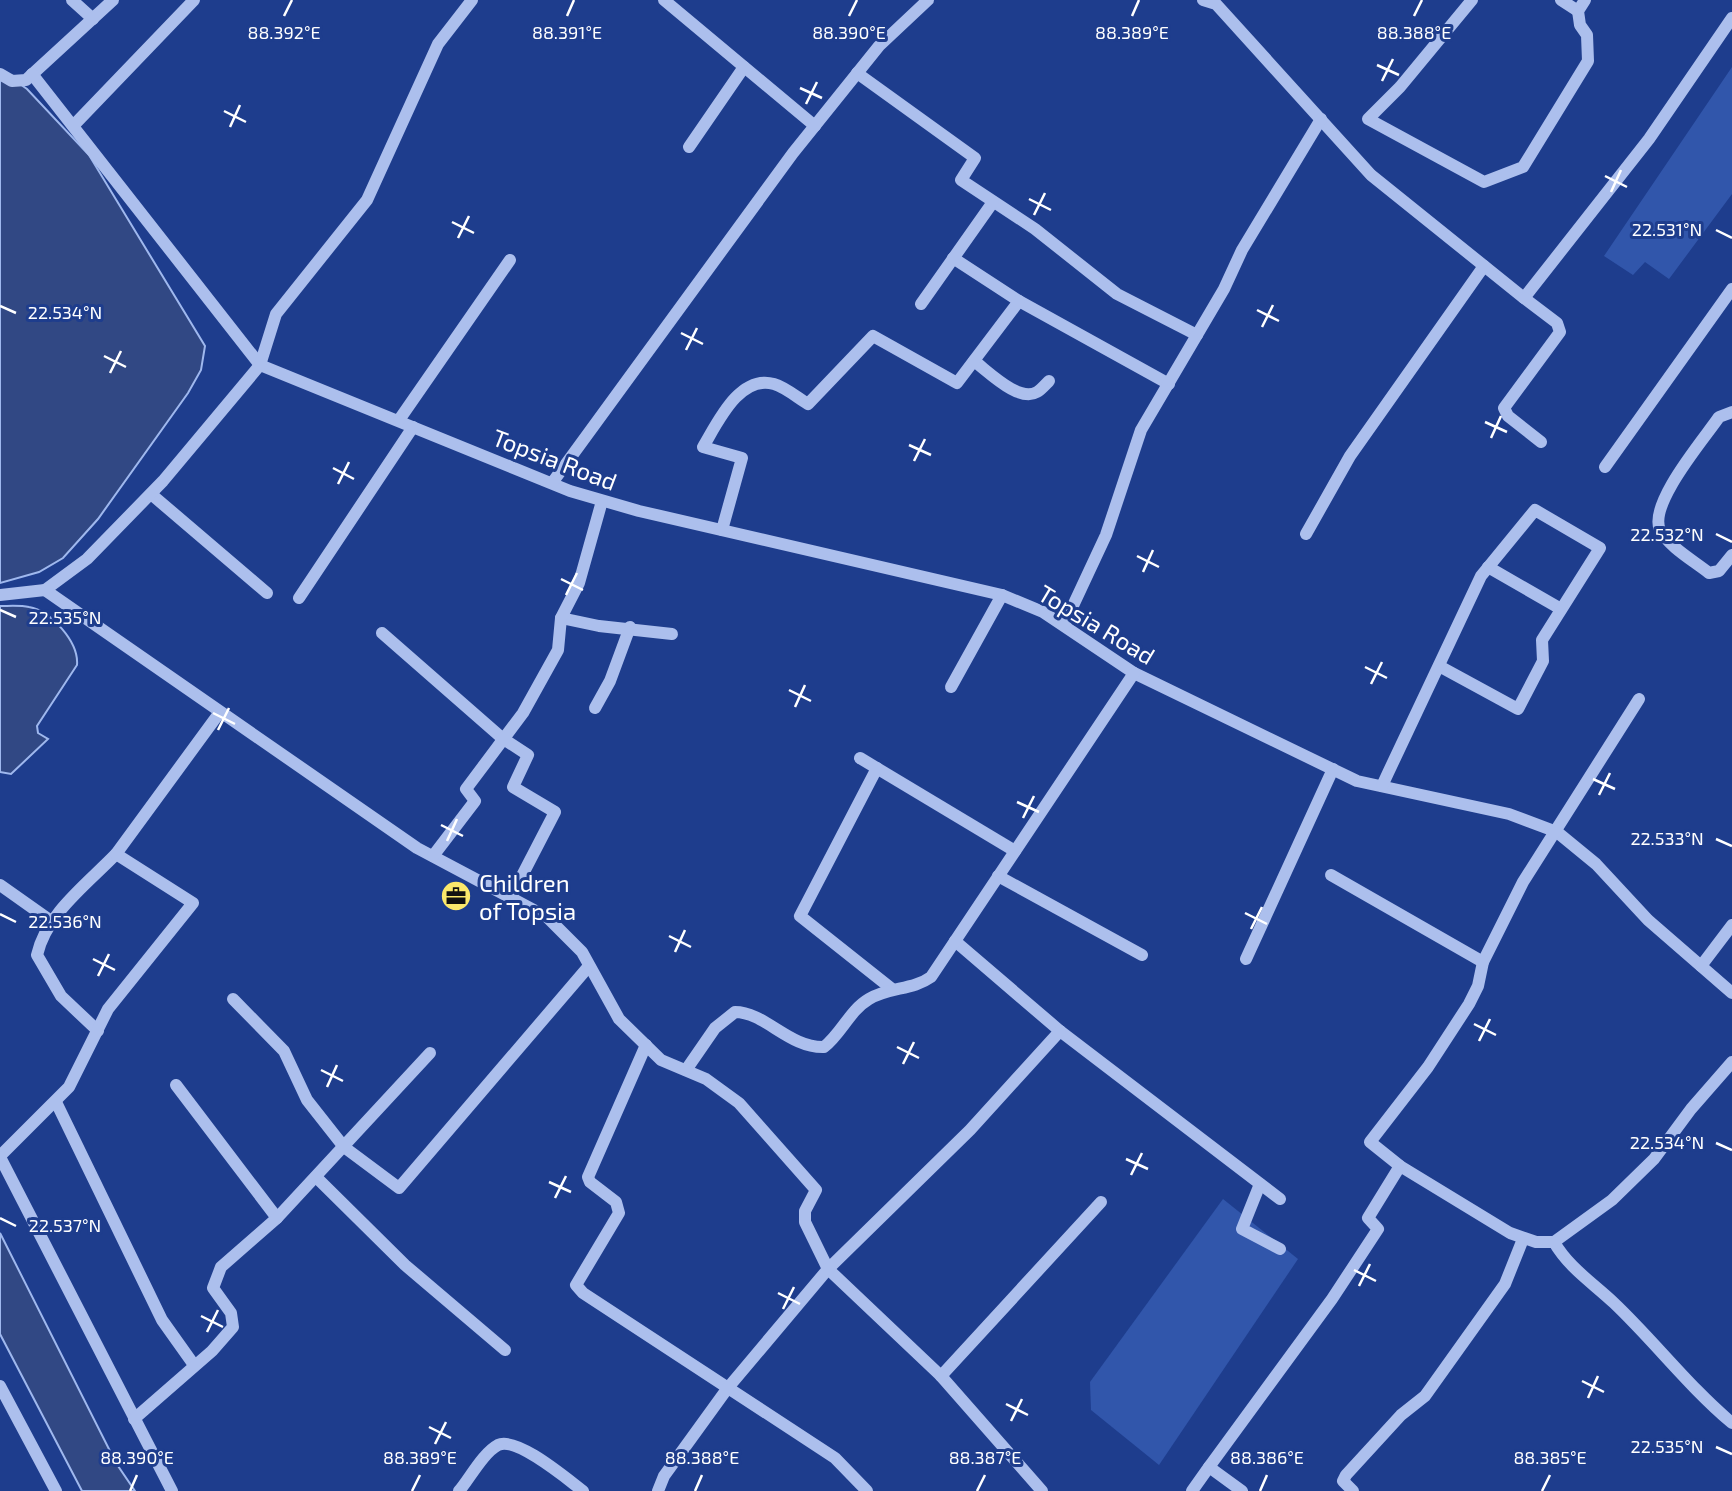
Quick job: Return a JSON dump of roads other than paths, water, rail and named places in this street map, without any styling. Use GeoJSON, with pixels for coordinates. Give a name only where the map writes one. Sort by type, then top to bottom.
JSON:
{"type":"FeatureCollection","features":[{"type":"Feature","properties":{"kind":"street"},"geometry":{"type":"LineString","coordinates":[[72,0],[93,19]]}},
{"type":"Feature","properties":{"kind":"street"},"geometry":{"type":"LineString","coordinates":[[0,75],[12,81],[26,80],[113,0]]}},
{"type":"Feature","properties":{"kind":"street"},"geometry":{"type":"LineString","coordinates":[[72,126],[194,0]]}},
{"type":"Feature","properties":{"kind":"street"},"geometry":{"type":"LineString","coordinates":[[0,595],[45,590],[87,559],[151,494],[260,365],[276,314],[368,201],[438,44],[472,0]]}},
{"type":"Feature","properties":{"kind":"street"},"geometry":{"type":"LineString","coordinates":[[664,0],[815,126]]}},
{"type":"Feature","properties":{"kind":"street"},"geometry":{"type":"LineString","coordinates":[[552,483],[815,126],[879,46],[928,0]]}},
{"type":"Feature","properties":{"kind":"street"},"geometry":{"type":"LineString","coordinates":[[1203,0],[1216,4],[1371,175],[1561,327],[1504,408],[1508,416],[1541,442]]}},
{"type":"Feature","properties":{"kind":"street"},"geometry":{"type":"LineString","coordinates":[[1472,0],[1400,87],[1368,119],[1484,182],[1523,167],[1588,61],[1587,34],[1580,24],[1582,5],[1562,0]]}},
{"type":"Feature","properties":{"kind":"street"},"geometry":{"type":"LineString","coordinates":[[1524,299],[1649,139],[1732,18]]}},
{"type":"Feature","properties":{"kind":"street"},"geometry":{"type":"LineString","coordinates":[[689,147],[744,67]]}},
{"type":"Feature","properties":{"kind":"street"},"geometry":{"type":"LineString","coordinates":[[857,73],[975,158],[961,180],[1035,229],[1117,294],[1197,335]]}},
{"type":"Feature","properties":{"kind":"street"},"geometry":{"type":"LineString","coordinates":[[32,74],[260,365]]}},
{"type":"Feature","properties":{"kind":"street"},"geometry":{"type":"LineString","coordinates":[[1064,625],[1106,535],[1141,430],[1197,335],[1242,250],[1321,119]]}},
{"type":"Feature","properties":{"kind":"street"},"geometry":{"type":"LineString","coordinates":[[921,304],[993,202]]}},
{"type":"Feature","properties":{"kind":"street"},"geometry":{"type":"LineString","coordinates":[[953,258],[1019,301],[1169,384]]}},
{"type":"Feature","properties":{"kind":"street"},"geometry":{"type":"LineString","coordinates":[[399,420],[510,260]]}},
{"type":"Feature","properties":{"kind":"street"},"geometry":{"type":"LineString","coordinates":[[1306,534],[1350,456],[1484,266]]}},
{"type":"Feature","properties":{"kind":"street"},"geometry":{"type":"LineString","coordinates":[[1605,467],[1732,289]]}},
{"type":"Feature","properties":{"kind":"street"},"geometry":{"type":"LineString","coordinates":[[722,530],[742,458],[703,447],[734,398],[752,387],[773,383],[808,404],[873,336],[957,383],[1019,301]]}},
{"type":"Feature","properties":{"kind":"street"},"geometry":{"type":"LineString","coordinates":[[974,361],[1014,390],[1028,395],[1037,393],[1049,381]]}},
{"type":"Feature","properties":{"kind":"street","name":"Topsia Road"},"geometry":{"type":"LineString","coordinates":[[260,365],[320,392],[399,420],[552,483],[602,500],[1002,596],[1043,612],[1134,673],[1357,781],[1509,814],[1557,832],[1596,864],[1648,920],[1732,993]]}},
{"type":"Feature","properties":{"kind":"street"},"geometry":{"type":"LineString","coordinates":[[1732,412],[1719,417],[1666,494],[1658,517],[1659,526],[1668,540],[1709,573],[1719,571],[1732,555]]}},
{"type":"Feature","properties":{"kind":"street"},"geometry":{"type":"LineString","coordinates":[[299,598],[414,427]]}},
{"type":"Feature","properties":{"kind":"street"},"geometry":{"type":"LineString","coordinates":[[151,494],[267,593]]}},
{"type":"Feature","properties":{"kind":"street"},"geometry":{"type":"LineString","coordinates":[[433,856],[475,801],[466,789],[523,713],[558,650],[561,618],[579,583],[602,500]]}},
{"type":"Feature","properties":{"kind":"street"},"geometry":{"type":"LineString","coordinates":[[1382,786],[1439,666],[1488,567],[1535,510],[1600,548],[1542,640],[1543,661],[1518,709],[1439,666]]}},
{"type":"Feature","properties":{"kind":"street"},"geometry":{"type":"LineString","coordinates":[[1488,567],[1562,609]]}},
{"type":"Feature","properties":{"kind":"street"},"geometry":{"type":"LineString","coordinates":[[45,590],[417,848],[547,917],[582,952],[619,1019],[661,1060],[706,1079],[739,1103],[816,1190],[805,1211],[805,1222],[828,1269],[941,1376],[1042,1491]]}},
{"type":"Feature","properties":{"kind":"street"},"geometry":{"type":"LineString","coordinates":[[951,687],[1002,596]]}},
{"type":"Feature","properties":{"kind":"street"},"geometry":{"type":"LineString","coordinates":[[561,618],[599,626],[630,627],[672,634]]}},
{"type":"Feature","properties":{"kind":"street"},"geometry":{"type":"LineString","coordinates":[[595,708],[610,681],[630,627]]}},
{"type":"Feature","properties":{"kind":"street"},"geometry":{"type":"LineString","coordinates":[[382,633],[502,738],[528,755],[513,787],[555,812],[511,897]]}},
{"type":"Feature","properties":{"kind":"street"},"geometry":{"type":"LineString","coordinates":[[687,1070],[715,1028],[735,1012],[746,1013],[794,1040],[824,1047],[868,999],[892,989],[920,984],[931,976],[1134,673]]}},
{"type":"Feature","properties":{"kind":"street"},"geometry":{"type":"LineString","coordinates":[[1639,699],[1523,882],[1483,962],[1478,986],[1469,1004],[1428,1067],[1370,1142],[1400,1166],[1523,1239],[1554,1242],[1612,1200],[1654,1159],[1691,1109],[1732,1062]]}},
{"type":"Feature","properties":{"kind":"street"},"geometry":{"type":"LineString","coordinates":[[97,1031],[61,996],[37,955],[51,921],[116,854],[220,712]]}},
{"type":"Feature","properties":{"kind":"street"},"geometry":{"type":"LineString","coordinates":[[860,758],[1015,851]]}},
{"type":"Feature","properties":{"kind":"street"},"geometry":{"type":"LineString","coordinates":[[877,768],[800,916],[892,989]]}},
{"type":"Feature","properties":{"kind":"street"},"geometry":{"type":"LineString","coordinates":[[1246,959],[1333,769]]}},
{"type":"Feature","properties":{"kind":"street"},"geometry":{"type":"LineString","coordinates":[[116,854],[193,903],[108,1009],[69,1087],[0,1157],[172,1491]]}},
{"type":"Feature","properties":{"kind":"street"},"geometry":{"type":"LineString","coordinates":[[1331,875],[1483,962]]}},
{"type":"Feature","properties":{"kind":"street"},"geometry":{"type":"LineString","coordinates":[[998,876],[1142,955]]}},
{"type":"Feature","properties":{"kind":"street"},"geometry":{"type":"LineString","coordinates":[[0,885],[51,921]]}},
{"type":"Feature","properties":{"kind":"street"},"geometry":{"type":"LineString","coordinates":[[1701,966],[1732,925]]}},
{"type":"Feature","properties":{"kind":"street"},"geometry":{"type":"LineString","coordinates":[[955,941],[1060,1031],[1280,1199]]}},
{"type":"Feature","properties":{"kind":"street"},"geometry":{"type":"LineString","coordinates":[[233,999],[284,1051],[307,1100],[344,1147],[399,1188],[589,966]]}},
{"type":"Feature","properties":{"kind":"street"},"geometry":{"type":"LineString","coordinates":[[658,1491],[664,1476],[727,1389],[828,1269],[970,1130],[1060,1031]]}},
{"type":"Feature","properties":{"kind":"street"},"geometry":{"type":"LineString","coordinates":[[646,1045],[588,1177],[590,1182],[617,1202],[619,1213],[576,1286],[727,1389],[835,1458],[867,1491]]}},
{"type":"Feature","properties":{"kind":"street"},"geometry":{"type":"LineString","coordinates":[[134,1419],[233,1327],[231,1313],[212,1289],[221,1267],[277,1219],[430,1053]]}},
{"type":"Feature","properties":{"kind":"street"},"geometry":{"type":"LineString","coordinates":[[176,1085],[277,1219]]}},
{"type":"Feature","properties":{"kind":"street"},"geometry":{"type":"LineString","coordinates":[[56,1102],[162,1320],[194,1366]]}},
{"type":"Feature","properties":{"kind":"street"},"geometry":{"type":"LineString","coordinates":[[1192,1491],[1372,1240],[1378,1229],[1368,1218],[1369,1214],[1400,1166]]}},
{"type":"Feature","properties":{"kind":"street"},"geometry":{"type":"LineString","coordinates":[[316,1177],[405,1265],[505,1350]]}},
{"type":"Feature","properties":{"kind":"street"},"geometry":{"type":"LineString","coordinates":[[1260,1184],[1242,1228],[1280,1249]]}},
{"type":"Feature","properties":{"kind":"street"},"geometry":{"type":"LineString","coordinates":[[941,1376],[1101,1202]]}},
{"type":"Feature","properties":{"kind":"street"},"geometry":{"type":"LineString","coordinates":[[1353,1491],[1343,1481],[1346,1475],[1401,1415],[1425,1396],[1505,1284],[1523,1239]]}},
{"type":"Feature","properties":{"kind":"street"},"geometry":{"type":"LineString","coordinates":[[1554,1242],[1567,1264],[1615,1304],[1696,1391],[1732,1423]]}},
{"type":"Feature","properties":{"kind":"street"},"geometry":{"type":"LineString","coordinates":[[0,1386],[57,1491]]}},
{"type":"Feature","properties":{"kind":"street"},"geometry":{"type":"LineString","coordinates":[[459,1491],[499,1444],[508,1444],[529,1453],[583,1491]]}},
{"type":"Feature","properties":{"kind":"street"},"geometry":{"type":"LineString","coordinates":[[1209,1467],[1242,1491]]}},
{"type":"Feature","properties":{"kind":"place","name":"Children of Topsia"},"geometry":{"type":"Point","coordinates":[456,896]}}]}
